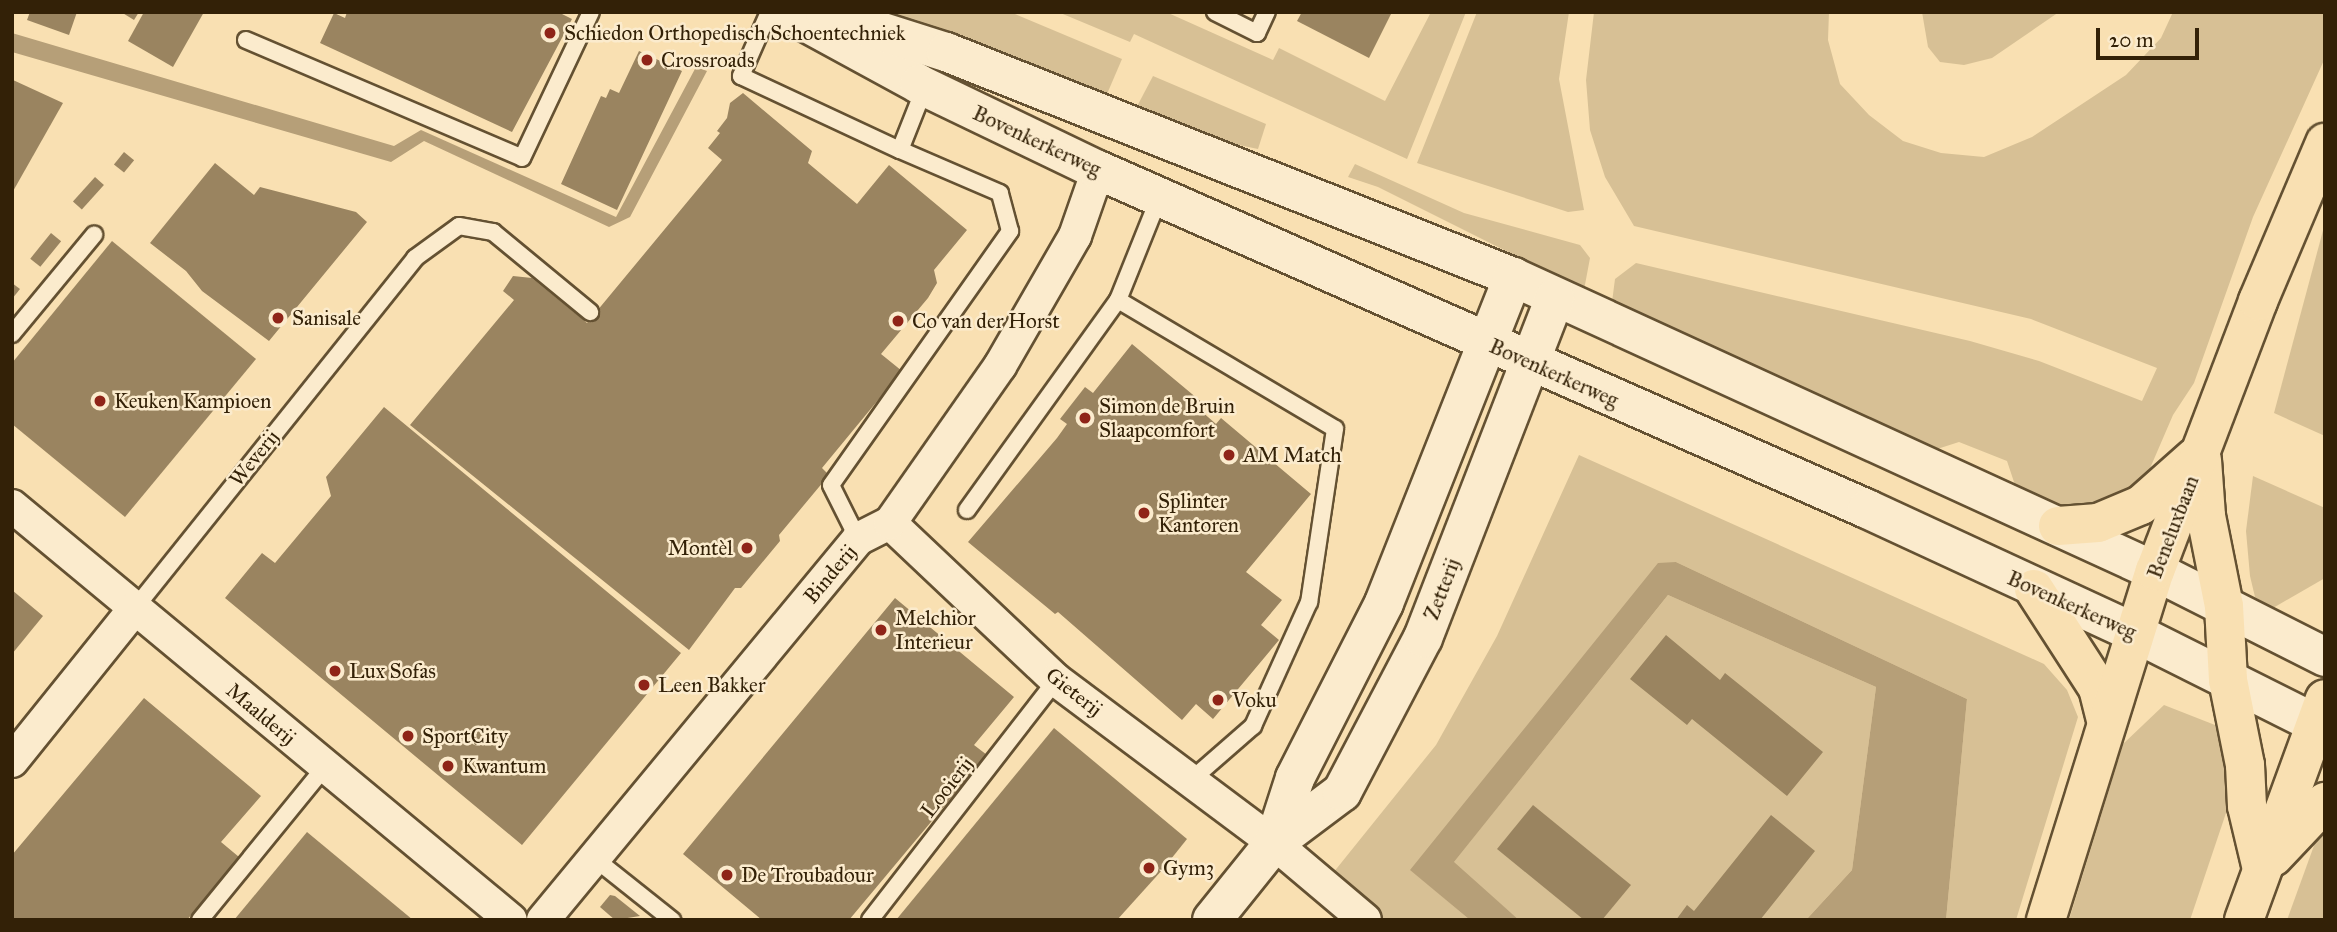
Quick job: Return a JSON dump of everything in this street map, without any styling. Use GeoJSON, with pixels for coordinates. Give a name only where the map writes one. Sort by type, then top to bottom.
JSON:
{"type":"FeatureCollection","features":[{"type":"Feature","properties":{"kind":"main road","name":"Bovenkerkerweg"},"geometry":{"type":"LineString","coordinates":[[786,12],[925,87],[1098,170],[1530,364],[1867,509],[2034,589],[2135,633],[2228,680],[2321,717]]}},
{"type":"Feature","properties":{"kind":"main road"},"geometry":{"type":"LineString","coordinates":[[819,12],[946,52],[1513,277],[2155,571],[2325,657]]}},
{"type":"Feature","properties":{"kind":"main road","name":"Beneluxbaan"},"geometry":{"type":"LineString","coordinates":[[2046,920],[2106,720],[2155,571],[2258,301],[2325,143]]}},
{"type":"Feature","properties":{"kind":"main road","name":"Zetterij"},"geometry":{"type":"LineString","coordinates":[[1273,843],[1295,778],[1384,603],[1485,342],[1513,277]]}},
{"type":"Feature","properties":{"kind":"main road","name":"Zetterij"},"geometry":{"type":"LineString","coordinates":[[1212,920],[1273,843],[1342,792],[1423,638],[1555,298]]}},
{"type":"Feature","properties":{"kind":"main road"},"geometry":{"type":"LineString","coordinates":[[2058,526],[2098,523],[2141,505],[2202,451]]}},
{"type":"Feature","properties":{"kind":"main road"},"geometry":{"type":"LineString","coordinates":[[2202,451],[2206,516],[2224,606],[2228,680],[2245,765],[2247,806],[2262,869]]}},
{"type":"Feature","properties":{"kind":"main road"},"geometry":{"type":"LineString","coordinates":[[2034,589],[2098,688],[2106,720]]}},
{"type":"Feature","properties":{"kind":"main road"},"geometry":{"type":"LineString","coordinates":[[2244,920],[2321,717]]}},
{"type":"Feature","properties":{"kind":"main road"},"geometry":{"type":"LineString","coordinates":[[2262,869],[2325,802]]}},
{"type":"Feature","properties":{"kind":"street","name":"Binderij"},"geometry":{"type":"LineString","coordinates":[[543,920],[858,539],[890,523],[1000,366],[1075,236],[1098,170]]}},
{"type":"Feature","properties":{"kind":"street","name":"Maalderij"},"geometry":{"type":"LineString","coordinates":[[12,506],[324,768],[511,920]]}},
{"type":"Feature","properties":{"kind":"street","name":"Gieterij"},"geometry":{"type":"LineString","coordinates":[[890,523],[1056,680],[1273,843],[1365,920]]}},
{"type":"Feature","properties":{"kind":"street","name":"Weverij"},"geometry":{"type":"LineString","coordinates":[[12,761],[135,608]]}},
{"type":"Feature","properties":{"kind":"lane"},"geometry":{"type":"LineString","coordinates":[[246,40],[522,158],[592,12]]}},
{"type":"Feature","properties":{"kind":"lane"},"geometry":{"type":"LineString","coordinates":[[769,12],[741,76],[1000,193],[1010,230],[831,485],[858,539]]}},
{"type":"Feature","properties":{"kind":"lane"},"geometry":{"type":"LineString","coordinates":[[1215,12],[1257,33],[1267,12]]}},
{"type":"Feature","properties":{"kind":"lane"},"geometry":{"type":"LineString","coordinates":[[900,150],[925,87]]}},
{"type":"Feature","properties":{"kind":"lane"},"geometry":{"type":"LineString","coordinates":[[968,510],[1118,300],[1159,198]]}},
{"type":"Feature","properties":{"kind":"lane","name":"Weverij"},"geometry":{"type":"LineString","coordinates":[[135,608],[415,258],[459,226],[493,232],[590,312]]}},
{"type":"Feature","properties":{"kind":"lane"},"geometry":{"type":"LineString","coordinates":[[12,334],[94,235]]}},
{"type":"Feature","properties":{"kind":"lane"},"geometry":{"type":"LineString","coordinates":[[1118,300],[1335,429],[1309,602],[1253,726],[1191,780]]}},
{"type":"Feature","properties":{"kind":"lane","name":"Looierij"},"geometry":{"type":"LineString","coordinates":[[870,920],[1056,680]]}},
{"type":"Feature","properties":{"kind":"lane"},"geometry":{"type":"LineString","coordinates":[[200,920],[324,768]]}},
{"type":"Feature","properties":{"kind":"lane"},"geometry":{"type":"LineString","coordinates":[[594,858],[672,920]]}},
{"type":"Feature","properties":{"kind":"shaded area"},"geometry":{"type":"Polygon","coordinates":[[[882,12],[1010,12],[1122,59],[1104,101],[882,12]]]}},
{"type":"Feature","properties":{"kind":"shaded area"},"geometry":{"type":"Polygon","coordinates":[[[1058,12],[1166,12],[1273,60],[1279,48],[1385,101],[1431,12],[1466,12],[1407,159],[1134,34],[1130,42],[1058,12]]]}},
{"type":"Feature","properties":{"kind":"shaded area"},"geometry":{"type":"Polygon","coordinates":[[[1477,12],[1569,12],[1559,79],[1584,210],[1568,212],[1417,163],[1477,12]]]}},
{"type":"Feature","properties":{"kind":"shaded area"},"geometry":{"type":"Polygon","coordinates":[[[1594,12],[1829,12],[1828,40],[1840,84],[1869,115],[1903,141],[1941,153],[1984,157],[2032,137],[2126,75],[2161,38],[2173,12],[2325,12],[2325,58],[2253,217],[2194,383],[2173,415],[2148,473],[2127,493],[2106,504],[2068,509],[2017,491],[2007,461],[1959,442],[1931,451],[1612,302],[1615,279],[1636,263],[1970,341],[2039,361],[2142,401],[2157,368],[2031,319],[1634,226],[1605,177],[1590,130],[1586,80],[1594,12]]]}},
{"type":"Feature","properties":{"kind":"shaded area"},"geometry":{"type":"Polygon","coordinates":[[[1922,12],[2059,12],[1992,58],[1964,65],[1940,62],[1928,47],[1922,12]]]}},
{"type":"Feature","properties":{"kind":"shaded area"},"geometry":{"type":"Polygon","coordinates":[[[12,33],[394,146],[421,130],[616,217],[696,67],[707,71],[630,217],[609,227],[424,141],[391,162],[12,52],[12,33]]]}},
{"type":"Feature","properties":{"kind":"shaded area"},"geometry":{"type":"Polygon","coordinates":[[[1153,76],[1266,124],[1258,149],[1171,131],[1133,114],[1153,76]]]}},
{"type":"Feature","properties":{"kind":"shaded area"},"geometry":{"type":"Polygon","coordinates":[[[1355,164],[1464,213],[1580,245],[1590,258],[1584,290],[1378,187],[1348,177],[1355,164]]]}},
{"type":"Feature","properties":{"kind":"shaded area"},"geometry":{"type":"Polygon","coordinates":[[[2325,223],[2325,436],[2274,413],[2325,223]]]}},
{"type":"Feature","properties":{"kind":"shaded area"},"geometry":{"type":"Polygon","coordinates":[[[1579,455],[2044,664],[2067,690],[2078,717],[2016,920],[1946,920],[1967,699],[1676,562],[1411,870],[1470,920],[1381,920],[1329,878],[1436,745],[1497,636],[1579,455]]]}},
{"type":"Feature","properties":{"kind":"shaded area"},"geometry":{"type":"Polygon","coordinates":[[[2253,476],[2325,508],[2325,578],[2273,608],[2255,597],[2250,576],[2246,531],[2253,476]]]}},
{"type":"Feature","properties":{"kind":"shaded area"},"geometry":{"type":"Polygon","coordinates":[[[1676,562],[1967,699],[1946,920],[1806,920],[1852,870],[1876,687],[1668,595],[1454,862],[1519,920],[1470,920],[1410,870],[1658,563],[1676,562]]]}},
{"type":"Feature","properties":{"kind":"shaded area"},"geometry":{"type":"Polygon","coordinates":[[[1668,595],[1876,687],[1852,870],[1806,920],[1519,920],[1453,863],[1668,595]]]}},
{"type":"Feature","properties":{"kind":"shaded area"},"geometry":{"type":"Polygon","coordinates":[[[2164,705],[2215,725],[2231,778],[2226,813],[2190,920],[2069,920],[2123,744],[2164,705]]]}},
{"type":"Feature","properties":{"kind":"shaded area"},"geometry":{"type":"Polygon","coordinates":[[[2325,828],[2325,920],[2287,920],[2320,829],[2325,828]]]}},
{"type":"Feature","properties":{"kind":"building"},"geometry":{"type":"Polygon","coordinates":[[[30,12],[77,12],[69,35],[27,20],[30,12]]]}},
{"type":"Feature","properties":{"kind":"building"},"geometry":{"type":"Polygon","coordinates":[[[121,12],[139,12],[134,20],[121,12]]]}},
{"type":"Feature","properties":{"kind":"building"},"geometry":{"type":"Polygon","coordinates":[[[144,12],[204,12],[173,67],[128,41],[144,12]]]}},
{"type":"Feature","properties":{"kind":"building"},"geometry":{"type":"Polygon","coordinates":[[[347,12],[558,12],[572,19],[512,132],[320,43],[334,13],[345,18],[347,12]]]}},
{"type":"Feature","properties":{"kind":"building"},"geometry":{"type":"Polygon","coordinates":[[[1302,12],[1392,12],[1369,58],[1297,21],[1302,12]]]}},
{"type":"Feature","properties":{"kind":"building"},"geometry":{"type":"Polygon","coordinates":[[[639,51],[682,71],[617,210],[561,184],[601,96],[606,98],[610,89],[619,93],[639,51]]]}},
{"type":"Feature","properties":{"kind":"building"},"geometry":{"type":"Polygon","coordinates":[[[12,81],[63,103],[12,193],[12,81]]]}},
{"type":"Feature","properties":{"kind":"building"},"geometry":{"type":"Polygon","coordinates":[[[743,93],[812,151],[808,163],[857,204],[889,165],[967,230],[934,270],[937,283],[928,298],[881,354],[902,371],[822,468],[829,475],[779,535],[780,541],[741,588],[735,588],[689,650],[410,425],[514,300],[503,291],[513,276],[532,278],[587,323],[722,160],[708,148],[720,133],[717,131],[727,118],[730,103],[743,93]]]}},
{"type":"Feature","properties":{"kind":"building"},"geometry":{"type":"Polygon","coordinates":[[[124,152],[134,160],[124,173],[114,164],[124,152]]]}},
{"type":"Feature","properties":{"kind":"building"},"geometry":{"type":"Polygon","coordinates":[[[215,163],[254,195],[260,187],[356,212],[367,222],[269,341],[202,291],[186,271],[150,243],[215,163]]]}},
{"type":"Feature","properties":{"kind":"building"},"geometry":{"type":"Polygon","coordinates":[[[95,177],[104,185],[82,210],[73,202],[95,177]]]}},
{"type":"Feature","properties":{"kind":"building"},"geometry":{"type":"Polygon","coordinates":[[[51,233],[61,241],[40,267],[30,259],[51,233]]]}},
{"type":"Feature","properties":{"kind":"building"},"geometry":{"type":"Polygon","coordinates":[[[112,241],[256,359],[125,517],[12,424],[12,363],[112,241]]]}},
{"type":"Feature","properties":{"kind":"building"},"geometry":{"type":"Polygon","coordinates":[[[12,283],[20,289],[12,299],[12,283]]]}},
{"type":"Feature","properties":{"kind":"building","name":"Splinter Kantoren"},"geometry":{"type":"Polygon","coordinates":[[[1132,344],[1204,404],[1200,410],[1216,424],[1221,418],[1311,494],[1246,572],[1282,600],[1261,625],[1279,640],[1213,719],[1196,704],[1182,720],[1058,612],[1055,614],[968,542],[1057,438],[1067,424],[1060,419],[1085,387],[1093,393],[1132,344]]]}},
{"type":"Feature","properties":{"kind":"building"},"geometry":{"type":"Polygon","coordinates":[[[384,407],[681,653],[522,845],[225,598],[262,553],[275,563],[331,496],[326,477],[384,407]]]}},
{"type":"Feature","properties":{"kind":"building"},"geometry":{"type":"Polygon","coordinates":[[[12,590],[43,616],[12,654],[12,590]]]}},
{"type":"Feature","properties":{"kind":"building"},"geometry":{"type":"Polygon","coordinates":[[[895,598],[1014,697],[974,745],[987,755],[849,920],[762,920],[683,854],[895,598]]]}},
{"type":"Feature","properties":{"kind":"building"},"geometry":{"type":"Polygon","coordinates":[[[1666,635],[1720,680],[1725,673],[1823,752],[1787,796],[1692,719],[1687,725],[1630,679],[1666,635]]]}},
{"type":"Feature","properties":{"kind":"building"},"geometry":{"type":"Polygon","coordinates":[[[144,698],[261,796],[221,842],[239,857],[187,920],[12,920],[12,855],[144,698]]]}},
{"type":"Feature","properties":{"kind":"building"},"geometry":{"type":"Polygon","coordinates":[[[1054,728],[1187,839],[1163,869],[1117,920],[896,920],[1054,728]]]}},
{"type":"Feature","properties":{"kind":"building"},"geometry":{"type":"Polygon","coordinates":[[[1533,805],[1631,885],[1602,920],[1584,920],[1497,849],[1533,805]]]}},
{"type":"Feature","properties":{"kind":"building"},"geometry":{"type":"Polygon","coordinates":[[[1771,815],[1815,851],[1760,920],[1676,920],[1687,905],[1694,911],[1771,815]]]}},
{"type":"Feature","properties":{"kind":"building"},"geometry":{"type":"Polygon","coordinates":[[[307,832],[413,920],[234,920],[307,832]]]}},
{"type":"Feature","properties":{"kind":"building"},"geometry":{"type":"Polygon","coordinates":[[[610,895],[640,916],[615,920],[600,907],[610,895]]]}},
{"type":"Feature","properties":{"kind":"place","name":"Schiedon Orthopedisch Schoentechniek"},"geometry":{"type":"Point","coordinates":[550,33]}},
{"type":"Feature","properties":{"kind":"place","name":"Crossroads"},"geometry":{"type":"Point","coordinates":[647,60]}},
{"type":"Feature","properties":{"kind":"place","name":"Sanisale"},"geometry":{"type":"Point","coordinates":[278,318]}},
{"type":"Feature","properties":{"kind":"place","name":"Co van der Horst"},"geometry":{"type":"Point","coordinates":[898,321]}},
{"type":"Feature","properties":{"kind":"place","name":"Keuken Kampioen"},"geometry":{"type":"Point","coordinates":[100,401]}},
{"type":"Feature","properties":{"kind":"place","name":"Simon de Bruin Slaapcomfort"},"geometry":{"type":"Point","coordinates":[1085,418]}},
{"type":"Feature","properties":{"kind":"place","name":"AM Match"},"geometry":{"type":"Point","coordinates":[1229,455]}},
{"type":"Feature","properties":{"kind":"place","name":"Splinter Kantoren"},"geometry":{"type":"Point","coordinates":[1144,513]}},
{"type":"Feature","properties":{"kind":"place","name":"Montèl"},"geometry":{"type":"Point","coordinates":[747,548]}},
{"type":"Feature","properties":{"kind":"place","name":"Melchior Interieur"},"geometry":{"type":"Point","coordinates":[881,630]}},
{"type":"Feature","properties":{"kind":"place","name":"Lux Sofas"},"geometry":{"type":"Point","coordinates":[335,671]}},
{"type":"Feature","properties":{"kind":"place","name":"Leen Bakker"},"geometry":{"type":"Point","coordinates":[644,685]}},
{"type":"Feature","properties":{"kind":"place","name":"Voku"},"geometry":{"type":"Point","coordinates":[1218,700]}},
{"type":"Feature","properties":{"kind":"place","name":"SportCity"},"geometry":{"type":"Point","coordinates":[408,736]}},
{"type":"Feature","properties":{"kind":"place","name":"Kwantum"},"geometry":{"type":"Point","coordinates":[448,766]}},
{"type":"Feature","properties":{"kind":"place","name":"Gym3"},"geometry":{"type":"Point","coordinates":[1149,868]}},
{"type":"Feature","properties":{"kind":"place","name":"De Troubadour"},"geometry":{"type":"Point","coordinates":[727,875]}}]}
